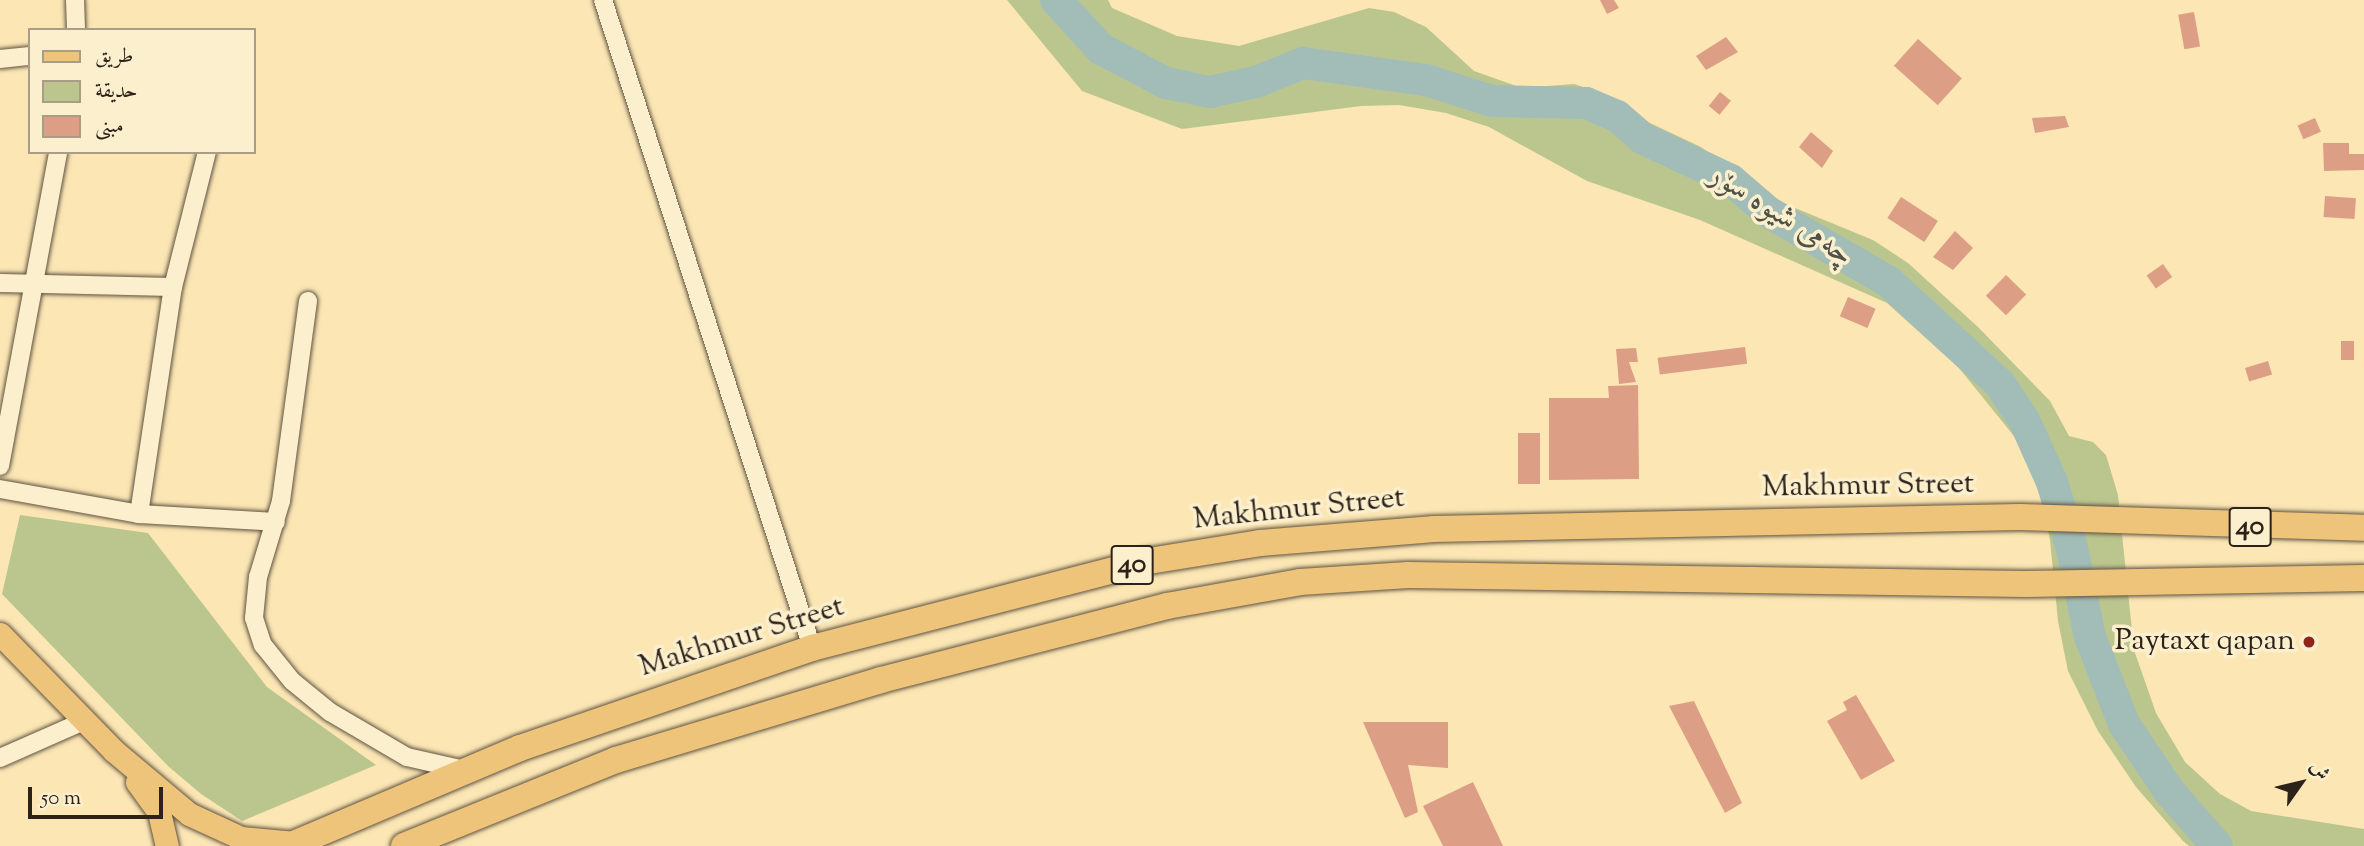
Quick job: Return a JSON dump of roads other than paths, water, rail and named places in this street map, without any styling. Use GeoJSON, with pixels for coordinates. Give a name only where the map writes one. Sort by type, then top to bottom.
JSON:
{"type":"FeatureCollection","features":[{"type":"Feature","properties":{"kind":"highway","name":"Makhmur Street"},"geometry":{"type":"LineString","coordinates":[[292,845],[464,770],[644,703],[812,648],[1149,561],[1329,534],[2020,517],[2364,528]]}},
{"type":"Feature","properties":{"kind":"highway","name":"40"},"geometry":{"type":"LineString","coordinates":[[404,846],[616,760],[1003,646],[1207,597],[1354,577],[2026,584],[2364,578]]}},
{"type":"Feature","properties":{"kind":"highway"},"geometry":{"type":"LineString","coordinates":[[990,603],[1003,646]]}},
{"type":"Feature","properties":{"kind":"main road"},"geometry":{"type":"LineString","coordinates":[[0,634],[114,751],[205,824],[241,838],[292,845]]}},
{"type":"Feature","properties":{"kind":"main road"},"geometry":{"type":"LineString","coordinates":[[114,751],[159,812],[167,846]]}},
{"type":"Feature","properties":{"kind":"street"},"geometry":{"type":"LineString","coordinates":[[75,0],[76,28]]}},
{"type":"Feature","properties":{"kind":"street"},"geometry":{"type":"LineString","coordinates":[[603,0],[812,648]]}},
{"type":"Feature","properties":{"kind":"street"},"geometry":{"type":"LineString","coordinates":[[0,59],[28,56]]}},
{"type":"Feature","properties":{"kind":"street"},"geometry":{"type":"LineString","coordinates":[[0,466],[58,154]]}},
{"type":"Feature","properties":{"kind":"street"},"geometry":{"type":"LineString","coordinates":[[139,514],[173,287],[206,154]]}},
{"type":"Feature","properties":{"kind":"street"},"geometry":{"type":"LineString","coordinates":[[0,283],[173,287]]}},
{"type":"Feature","properties":{"kind":"street"},"geometry":{"type":"LineString","coordinates":[[308,300],[276,522],[254,599],[254,618],[263,645],[292,681],[376,741],[407,757],[464,770]]}},
{"type":"Feature","properties":{"kind":"street"},"geometry":{"type":"LineString","coordinates":[[0,489],[139,514],[276,522]]}},
{"type":"Feature","properties":{"kind":"street"},"geometry":{"type":"LineString","coordinates":[[0,758],[84,721]]}},
{"type":"Feature","properties":{"kind":"waterway","name":"چەمی شیوە سۆر"},"geometry":{"type":"LineString","coordinates":[[1056,0],[1101,49],[1166,83],[1210,92],[1256,82],[1303,63],[1426,80],[1492,101],[1586,103],[1617,116],[1642,138],[1731,180],[1768,212],[1889,282],[2000,384],[2025,422],[2052,482],[2072,548],[2090,637],[2124,724],[2169,791],[2217,846]]}},
{"type":"Feature","properties":{"kind":"place","name":"Paytaxt qapan"},"geometry":{"type":"Point","coordinates":[2309,642]}}]}
